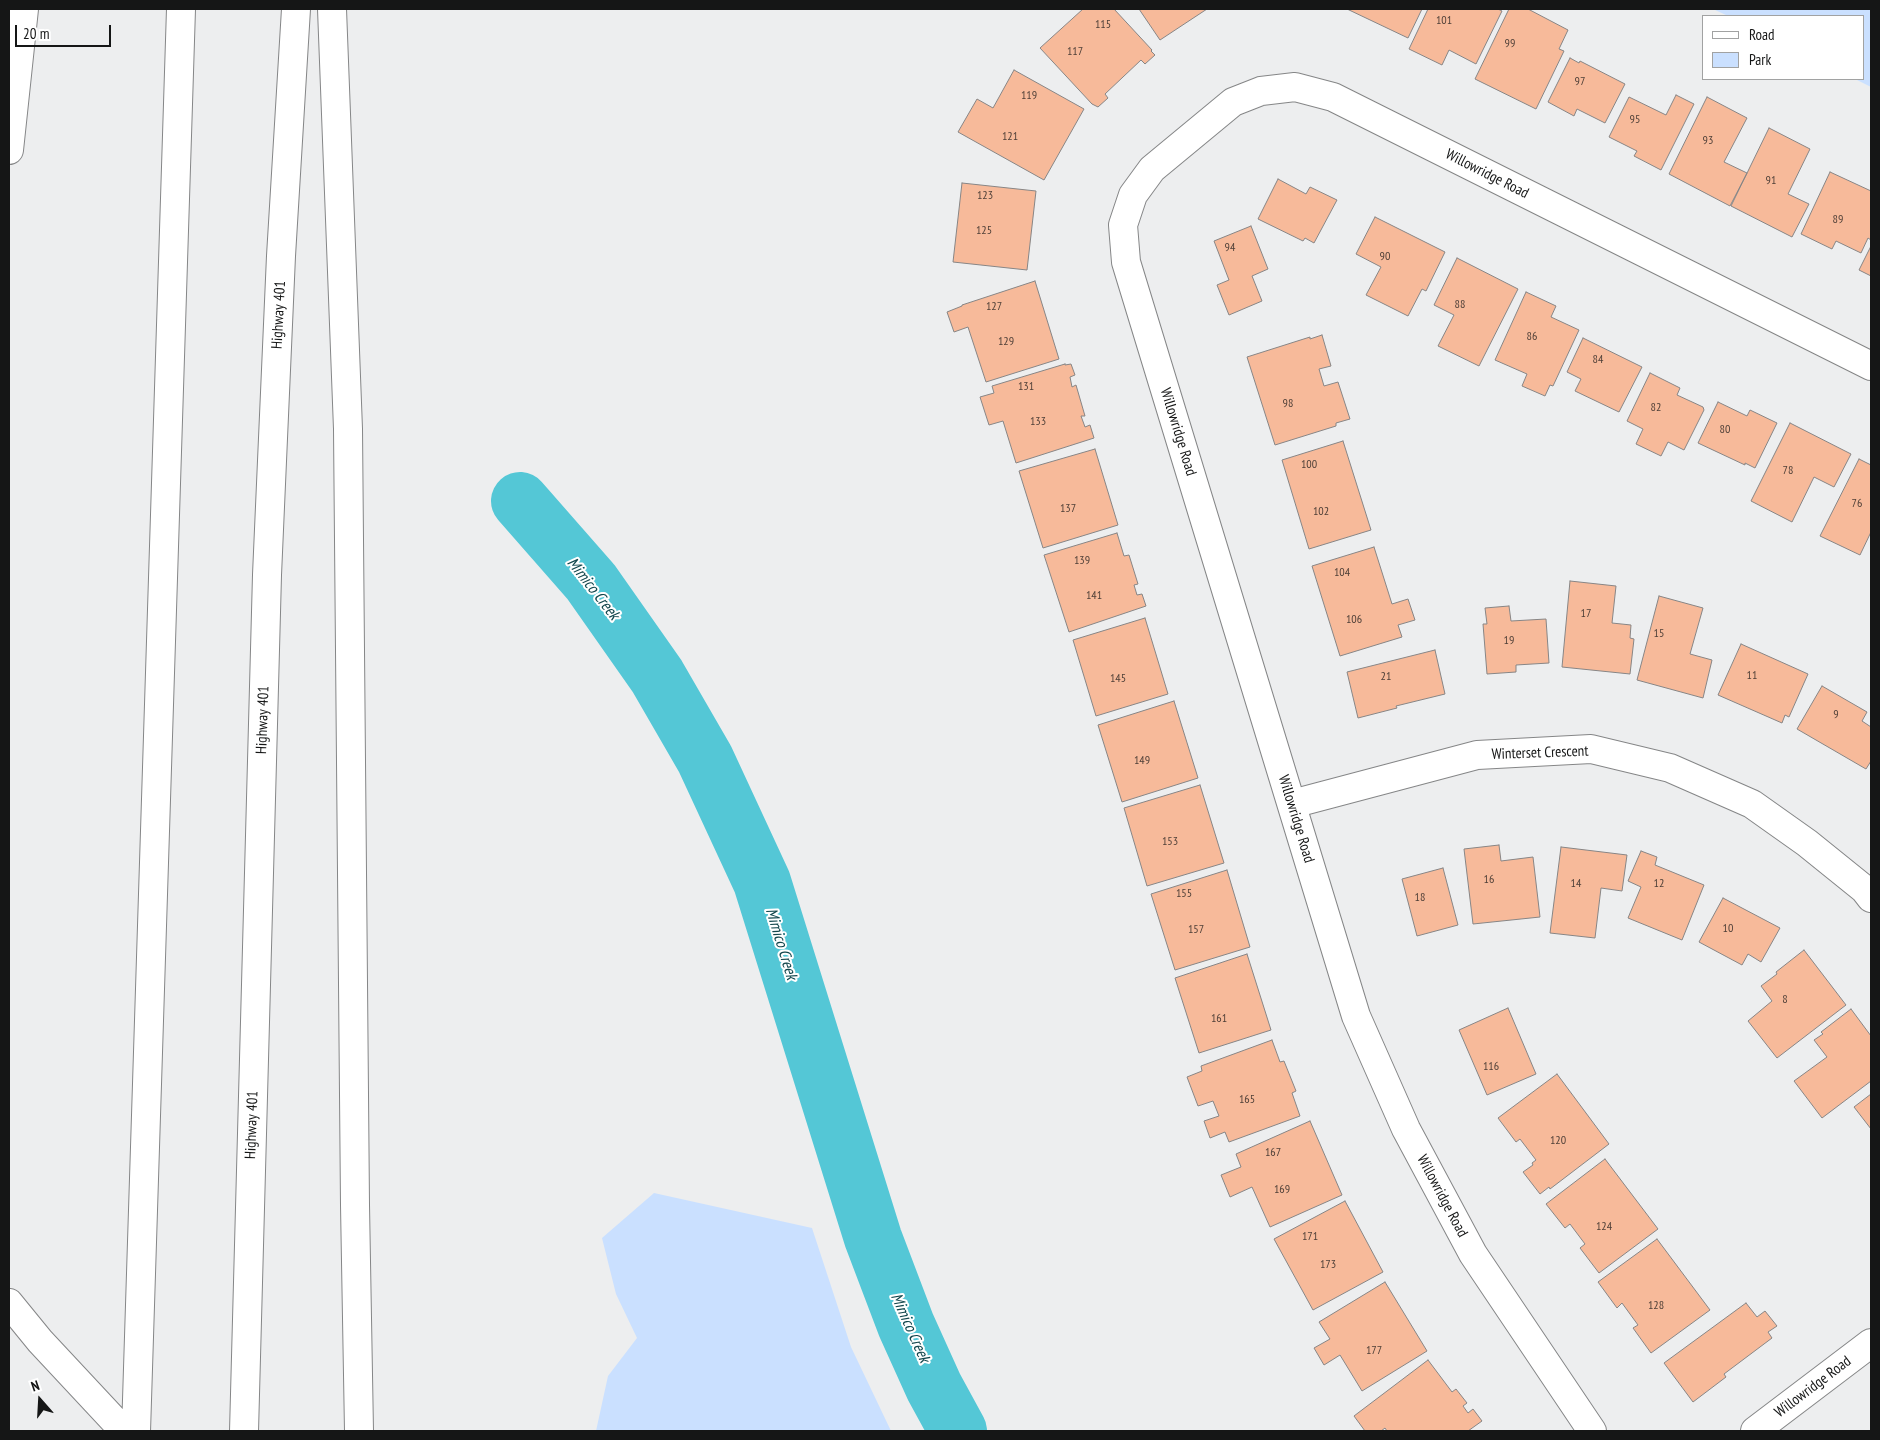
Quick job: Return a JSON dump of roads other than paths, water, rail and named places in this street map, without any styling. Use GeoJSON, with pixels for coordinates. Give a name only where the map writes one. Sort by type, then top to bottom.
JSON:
{"type":"FeatureCollection","features":[{"type":"Feature","properties":{"kind":"main road"},"geometry":{"type":"LineString","coordinates":[[9,150],[24,9]]}},
{"type":"Feature","properties":{"kind":"main road"},"geometry":{"type":"LineString","coordinates":[[136,1431],[181,9]]}},
{"type":"Feature","properties":{"kind":"main road","name":"Highway 401"},"geometry":{"type":"LineString","coordinates":[[244,1431],[267,575],[281,256],[296,9]]}},
{"type":"Feature","properties":{"kind":"main road"},"geometry":{"type":"LineString","coordinates":[[332,9],[348,429],[355,1205],[359,1431]]}},
{"type":"Feature","properties":{"kind":"main road","name":"Willowridge Road"},"geometry":{"type":"LineString","coordinates":[[1592,1431],[1473,1254],[1406,1129],[1356,1016],[1126,262],[1123,226],[1133,195],[1152,169],[1233,102],[1261,91],[1295,87],[1333,97],[1871,366]]}},
{"type":"Feature","properties":{"kind":"main road","name":"Winterset Crescent"},"geometry":{"type":"LineString","coordinates":[[1292,804],[1477,755],[1591,749],[1670,768],[1752,804],[1807,843],[1864,889],[1871,898]]}},
{"type":"Feature","properties":{"kind":"main road"},"geometry":{"type":"LineString","coordinates":[[9,1303],[40,1341],[124,1431]]}},
{"type":"Feature","properties":{"kind":"main road","name":"Willowridge Road"},"geometry":{"type":"LineString","coordinates":[[1755,1431],[1871,1343]]}},
{"type":"Feature","properties":{"kind":"waterway","name":"Mimico Creek"},"geometry":{"type":"LineString","coordinates":[[520,501],[591,582],[657,676],[705,759],[762,882],[873,1238],[906,1325],[934,1387],[958,1431]]}},
{"type":"Feature","properties":{"kind":"waterway"},"geometry":{"type":"LineString","coordinates":[[657,676],[663,646]]}}]}
